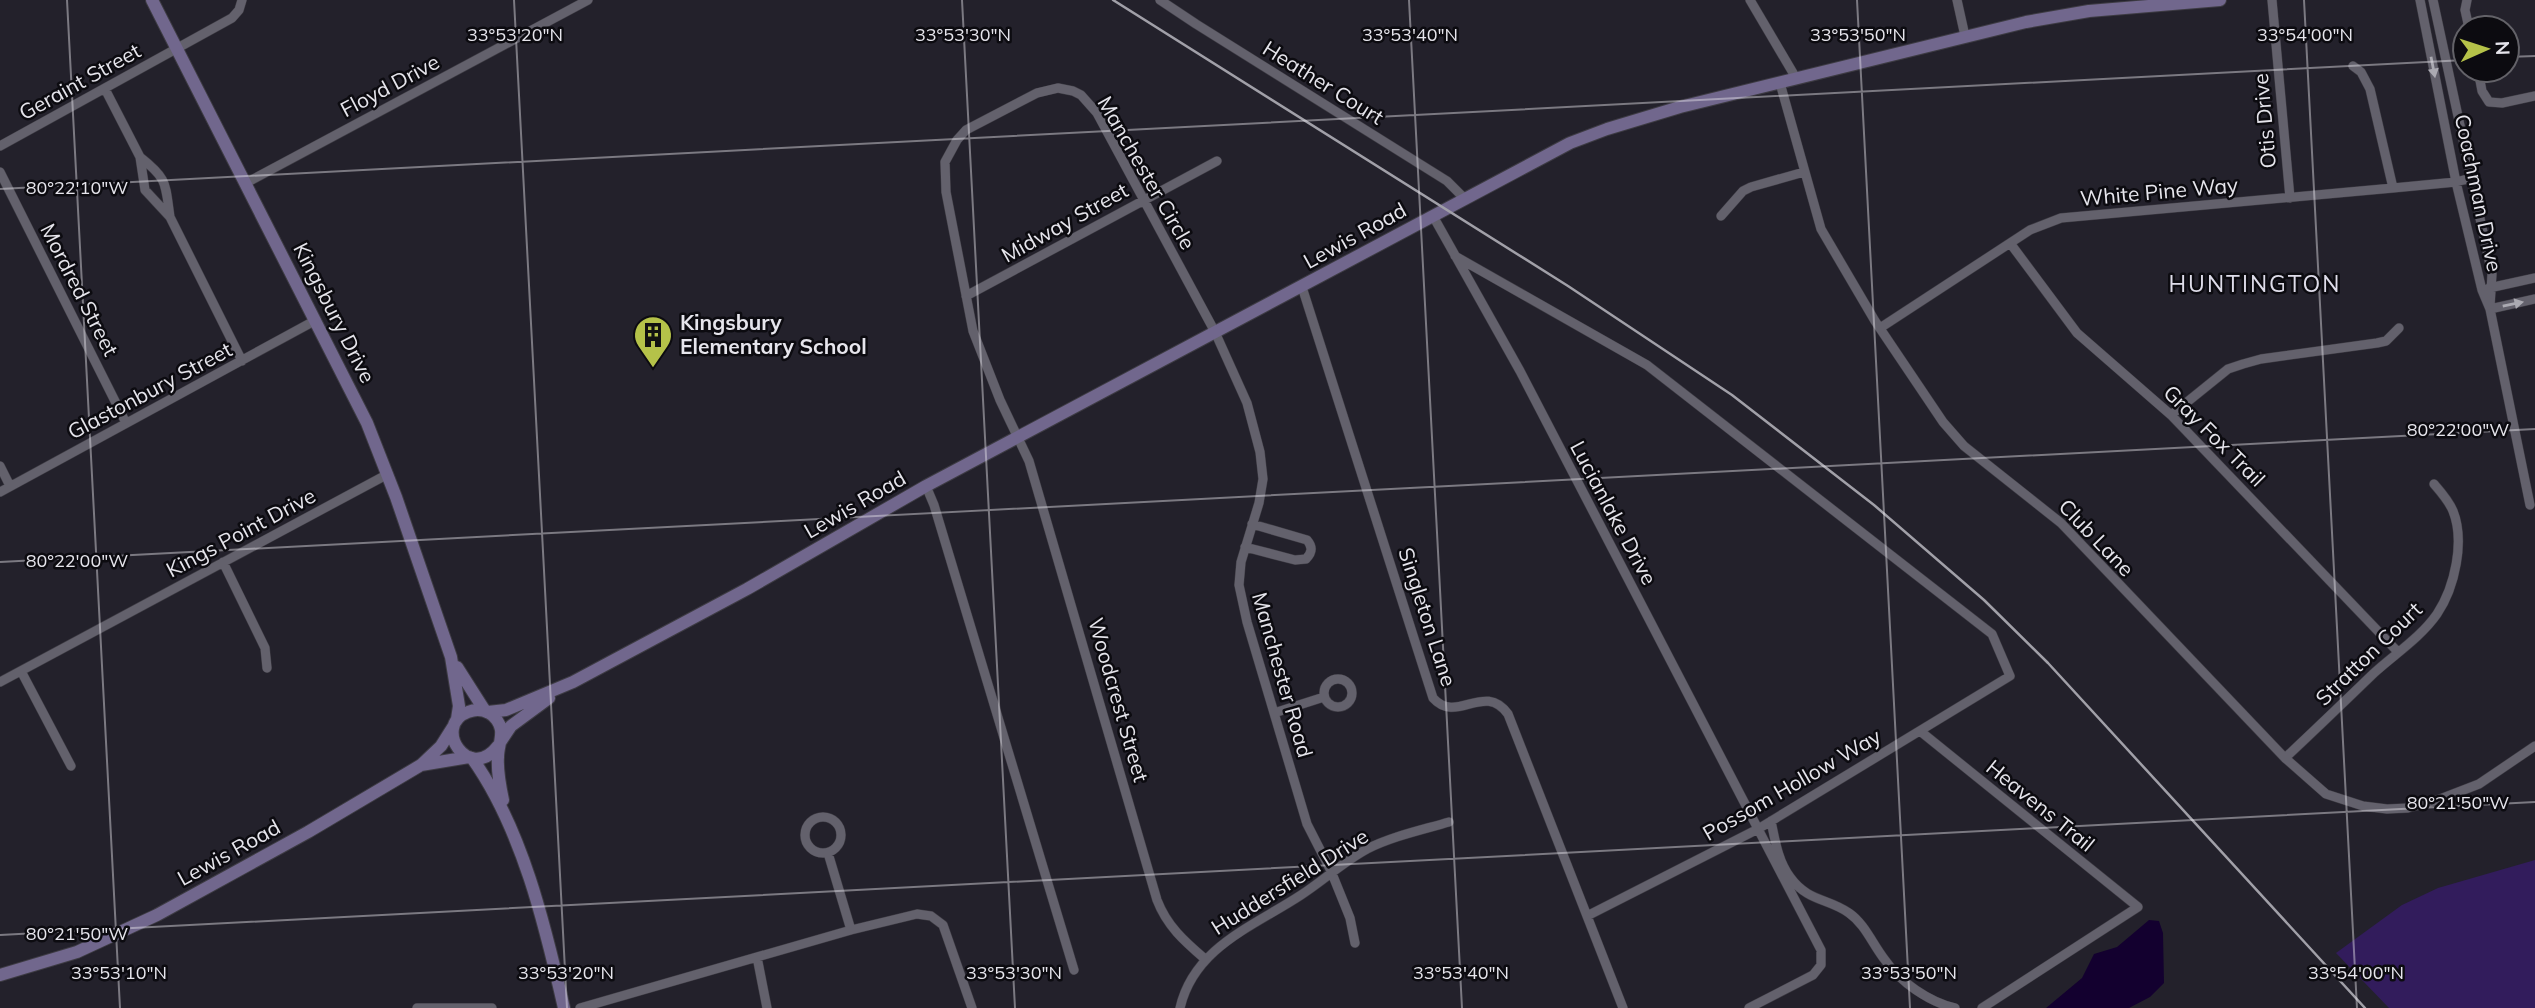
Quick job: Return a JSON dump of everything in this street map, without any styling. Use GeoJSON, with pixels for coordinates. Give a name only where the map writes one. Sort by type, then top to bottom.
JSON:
{"type":"FeatureCollection","features":[{"type":"Feature","properties":{"kind":"street","name":"Kingsbury Drive"},"geometry":{"type":"LineString","coordinates":[[152,0],[352,390],[387,474],[452,657],[459,706],[454,744],[459,751],[471,758],[488,779],[508,825],[539,912],[564,1008]]}},
{"type":"Feature","properties":{"kind":"street","name":"Geraint Street"},"geometry":{"type":"LineString","coordinates":[[0,146],[232,18],[239,10],[242,0]]}},
{"type":"Feature","properties":{"kind":"street","name":"Floyd Drive"},"geometry":{"type":"LineString","coordinates":[[246,183],[588,0]]}},
{"type":"Feature","properties":{"kind":"street","name":"Heather Court"},"geometry":{"type":"LineString","coordinates":[[1160,0],[1447,181],[1464,198]]}},
{"type":"Feature","properties":{"kind":"street"},"geometry":{"type":"LineString","coordinates":[[1750,0],[1796,79]]}},
{"type":"Feature","properties":{"kind":"street"},"geometry":{"type":"LineString","coordinates":[[1957,0],[1965,36]]}},
{"type":"Feature","properties":{"kind":"street","name":"Lewis Road"},"geometry":{"type":"LineString","coordinates":[[499,745],[511,726],[520,718],[573,682],[747,589],[926,486],[1570,143],[1680,107],[1965,36],[2069,14],[2220,0]]}},
{"type":"Feature","properties":{"kind":"street","name":"Otis Drive"},"geometry":{"type":"LineString","coordinates":[[2272,0],[2290,198]]}},
{"type":"Feature","properties":{"kind":"street","name":"Coachman Drive"},"geometry":{"type":"LineString","coordinates":[[2420,0],[2456,182],[2482,290],[2490,309],[2530,505]]}},
{"type":"Feature","properties":{"kind":"street","name":"Coachman Drive"},"geometry":{"type":"LineString","coordinates":[[2433,0],[2492,274],[2490,309]]}},
{"type":"Feature","properties":{"kind":"street"},"geometry":{"type":"LineString","coordinates":[[2353,66],[2361,72],[2370,89],[2392,188]]}},
{"type":"Feature","properties":{"kind":"street","name":"Club Lane"},"geometry":{"type":"LineString","coordinates":[[1780,83],[1821,229],[1880,328],[1952,434],[2061,523],[2285,758],[2326,794],[2348,803],[2387,809],[2408,808],[2479,784],[2535,746]]}},
{"type":"Feature","properties":{"kind":"street"},"geometry":{"type":"LineString","coordinates":[[2481,84],[2489,102],[2502,103],[2535,96]]}},
{"type":"Feature","properties":{"kind":"street","name":"Manchester Circle"},"geometry":{"type":"LineString","coordinates":[[1019,436],[980,352],[966,296],[944,174],[950,151],[967,130],[1037,93],[1058,88],[1081,95],[1097,113],[1215,332]]}},
{"type":"Feature","properties":{"kind":"street"},"geometry":{"type":"LineString","coordinates":[[105,89],[140,157],[145,190],[170,217],[242,361]]}},
{"type":"Feature","properties":{"kind":"street"},"geometry":{"type":"LineString","coordinates":[[140,157],[159,172],[165,185],[170,217]]}},
{"type":"Feature","properties":{"kind":"street","name":"Midway Street"},"geometry":{"type":"LineString","coordinates":[[966,296],[1217,161]]}},
{"type":"Feature","properties":{"kind":"street","name":"Mordred Street"},"geometry":{"type":"LineString","coordinates":[[0,172],[126,423]]}},
{"type":"Feature","properties":{"kind":"street"},"geometry":{"type":"LineString","coordinates":[[1721,216],[1743,191],[1804,172]]}},
{"type":"Feature","properties":{"kind":"street","name":"White Pine Way"},"geometry":{"type":"LineString","coordinates":[[1880,328],[2010,243],[2040,225],[2061,218],[2456,182],[2471,178]]}},
{"type":"Feature","properties":{"kind":"street","name":"Lucianlake Drive"},"geometry":{"type":"LineString","coordinates":[[1433,216],[1520,371],[1821,950],[1821,965],[1813,975],[1749,1008]]}},
{"type":"Feature","properties":{"kind":"street","name":"Gray Fox Trail"},"geometry":{"type":"LineString","coordinates":[[2010,243],[2077,333],[2171,415],[2397,651]]}},
{"type":"Feature","properties":{"kind":"street","name":"Possom Hollow Way"},"geometry":{"type":"LineString","coordinates":[[1455,256],[1647,365],[1992,634],[2010,676],[1758,829],[1587,916]]}},
{"type":"Feature","properties":{"kind":"street"},"geometry":{"type":"LineString","coordinates":[[2482,290],[2535,278]]}},
{"type":"Feature","properties":{"kind":"street","name":"Singleton Lane"},"geometry":{"type":"LineString","coordinates":[[1302,286],[1433,698],[1443,706],[1451,707],[1491,700],[1503,707],[1508,714],[1623,1008]]}},
{"type":"Feature","properties":{"kind":"street"},"geometry":{"type":"LineString","coordinates":[[2490,309],[2535,299]]}},
{"type":"Feature","properties":{"kind":"street","name":"Glastonbury Street"},"geometry":{"type":"LineString","coordinates":[[0,492],[316,320]]}},
{"type":"Feature","properties":{"kind":"street"},"geometry":{"type":"LineString","coordinates":[[2171,415],[2228,369],[2261,359],[2386,341],[2399,328]]}},
{"type":"Feature","properties":{"kind":"street","name":"Manchester Road"},"geometry":{"type":"LineString","coordinates":[[1215,332],[1243,394],[1260,452],[1262,491],[1245,547],[1239,585],[1247,622],[1307,824],[1331,871],[1350,918],[1356,943]]}},
{"type":"Feature","properties":{"kind":"street","name":"Woodcrest Street"},"geometry":{"type":"LineString","coordinates":[[1019,436],[1030,461],[1157,900],[1173,931],[1205,959]]}},
{"type":"Feature","properties":{"kind":"street"},"geometry":{"type":"LineString","coordinates":[[0,466],[10,486]]}},
{"type":"Feature","properties":{"kind":"street","name":"Kings Point Drive"},"geometry":{"type":"LineString","coordinates":[[0,682],[387,474]]}},
{"type":"Feature","properties":{"kind":"street","name":"Stratton Court"},"geometry":{"type":"LineString","coordinates":[[2285,758],[2437,614],[2453,577],[2457,555],[2453,510],[2434,484]]}},
{"type":"Feature","properties":{"kind":"street"},"geometry":{"type":"LineString","coordinates":[[926,486],[1074,970]]}},
{"type":"Feature","properties":{"kind":"street"},"geometry":{"type":"LineString","coordinates":[[1245,547],[1301,560],[1311,554],[1307,540],[1252,524]]}},
{"type":"Feature","properties":{"kind":"street"},"geometry":{"type":"LineString","coordinates":[[223,562],[265,648],[267,668]]}},
{"type":"Feature","properties":{"kind":"street","name":"Kingsbury Drive"},"geometry":{"type":"LineString","coordinates":[[452,657],[486,711],[499,724],[501,731],[498,776],[508,825]]}},
{"type":"Feature","properties":{"kind":"street"},"geometry":{"type":"LineString","coordinates":[[21,671],[71,766]]}},
{"type":"Feature","properties":{"kind":"street","name":"Lewis Road"},"geometry":{"type":"LineString","coordinates":[[486,711],[506,709],[573,682]]}},
{"type":"Feature","properties":{"kind":"street"},"geometry":{"type":"LineString","coordinates":[[1275,713],[1324,697]]}},
{"type":"Feature","properties":{"kind":"street"},"geometry":{"type":"LineString","coordinates":[[455,723],[471,710],[486,711]]}},
{"type":"Feature","properties":{"kind":"street","name":"Lewis Road"},"geometry":{"type":"LineString","coordinates":[[0,975],[77,952],[147,920],[308,832],[421,765],[441,746],[455,723]]}},
{"type":"Feature","properties":{"kind":"street","name":"Heavens Trail"},"geometry":{"type":"LineString","coordinates":[[1920,731],[2138,907],[1982,1008]]}},
{"type":"Feature","properties":{"kind":"street"},"geometry":{"type":"LineString","coordinates":[[421,765],[488,756],[499,745]]}},
{"type":"Feature","properties":{"kind":"street"},"geometry":{"type":"LineString","coordinates":[[819,818],[833,821],[841,833],[839,843],[828,852],[816,852],[806,841],[807,826],[819,818]]}},
{"type":"Feature","properties":{"kind":"street"},"geometry":{"type":"LineString","coordinates":[[1771,821],[1779,854],[1788,875],[1798,887],[1811,896],[1849,913],[1902,979],[1942,1005],[1955,1008]]}},
{"type":"Feature","properties":{"kind":"street","name":"Huddersfield Drive"},"geometry":{"type":"LineString","coordinates":[[1180,1008],[1184,995],[1205,959],[1225,942],[1295,899],[1331,871],[1378,845],[1449,822]]}},
{"type":"Feature","properties":{"kind":"street"},"geometry":{"type":"LineString","coordinates":[[828,852],[850,930]]}},
{"type":"Feature","properties":{"kind":"street"},"geometry":{"type":"LineString","coordinates":[[580,1008],[850,930],[906,915],[925,914],[935,918],[947,934],[972,1008]]}},
{"type":"Feature","properties":{"kind":"street"},"geometry":{"type":"LineString","coordinates":[[757,957],[767,1008]]}},
{"type":"Feature","properties":{"kind":"street"},"geometry":{"type":"LineString","coordinates":[[417,1008],[492,1008]]}},
{"type":"Feature","properties":{"kind":"shaded area"},"geometry":{"type":"Polygon","coordinates":[[[2535,860],[2535,1008],[2389,1008],[2336,953],[2402,905],[2438,888],[2535,860]]]}},
{"type":"Feature","properties":{"kind":"shaded area"},"geometry":{"type":"Polygon","coordinates":[[[2149,920],[2159,921],[2163,933],[2164,983],[2150,997],[2129,1008],[2046,1008],[2082,978],[2094,954],[2117,947],[2149,920]]]}},
{"type":"Feature","properties":{"kind":"railway"},"geometry":{"type":"LineString","coordinates":[[1113,0],[1568,286],[1732,395],[1874,505],[1984,600],[2048,663],[2365,1008]]}},
{"type":"Feature","properties":{"kind":"place","name":"Kingsbury Elementary School"},"geometry":{"type":"Point","coordinates":[653,369]}},
{"type":"Feature","properties":{"kind":"district","name":"HUNTINGTON"},"geometry":{"type":"Point","coordinates":[2255,284]}}]}
